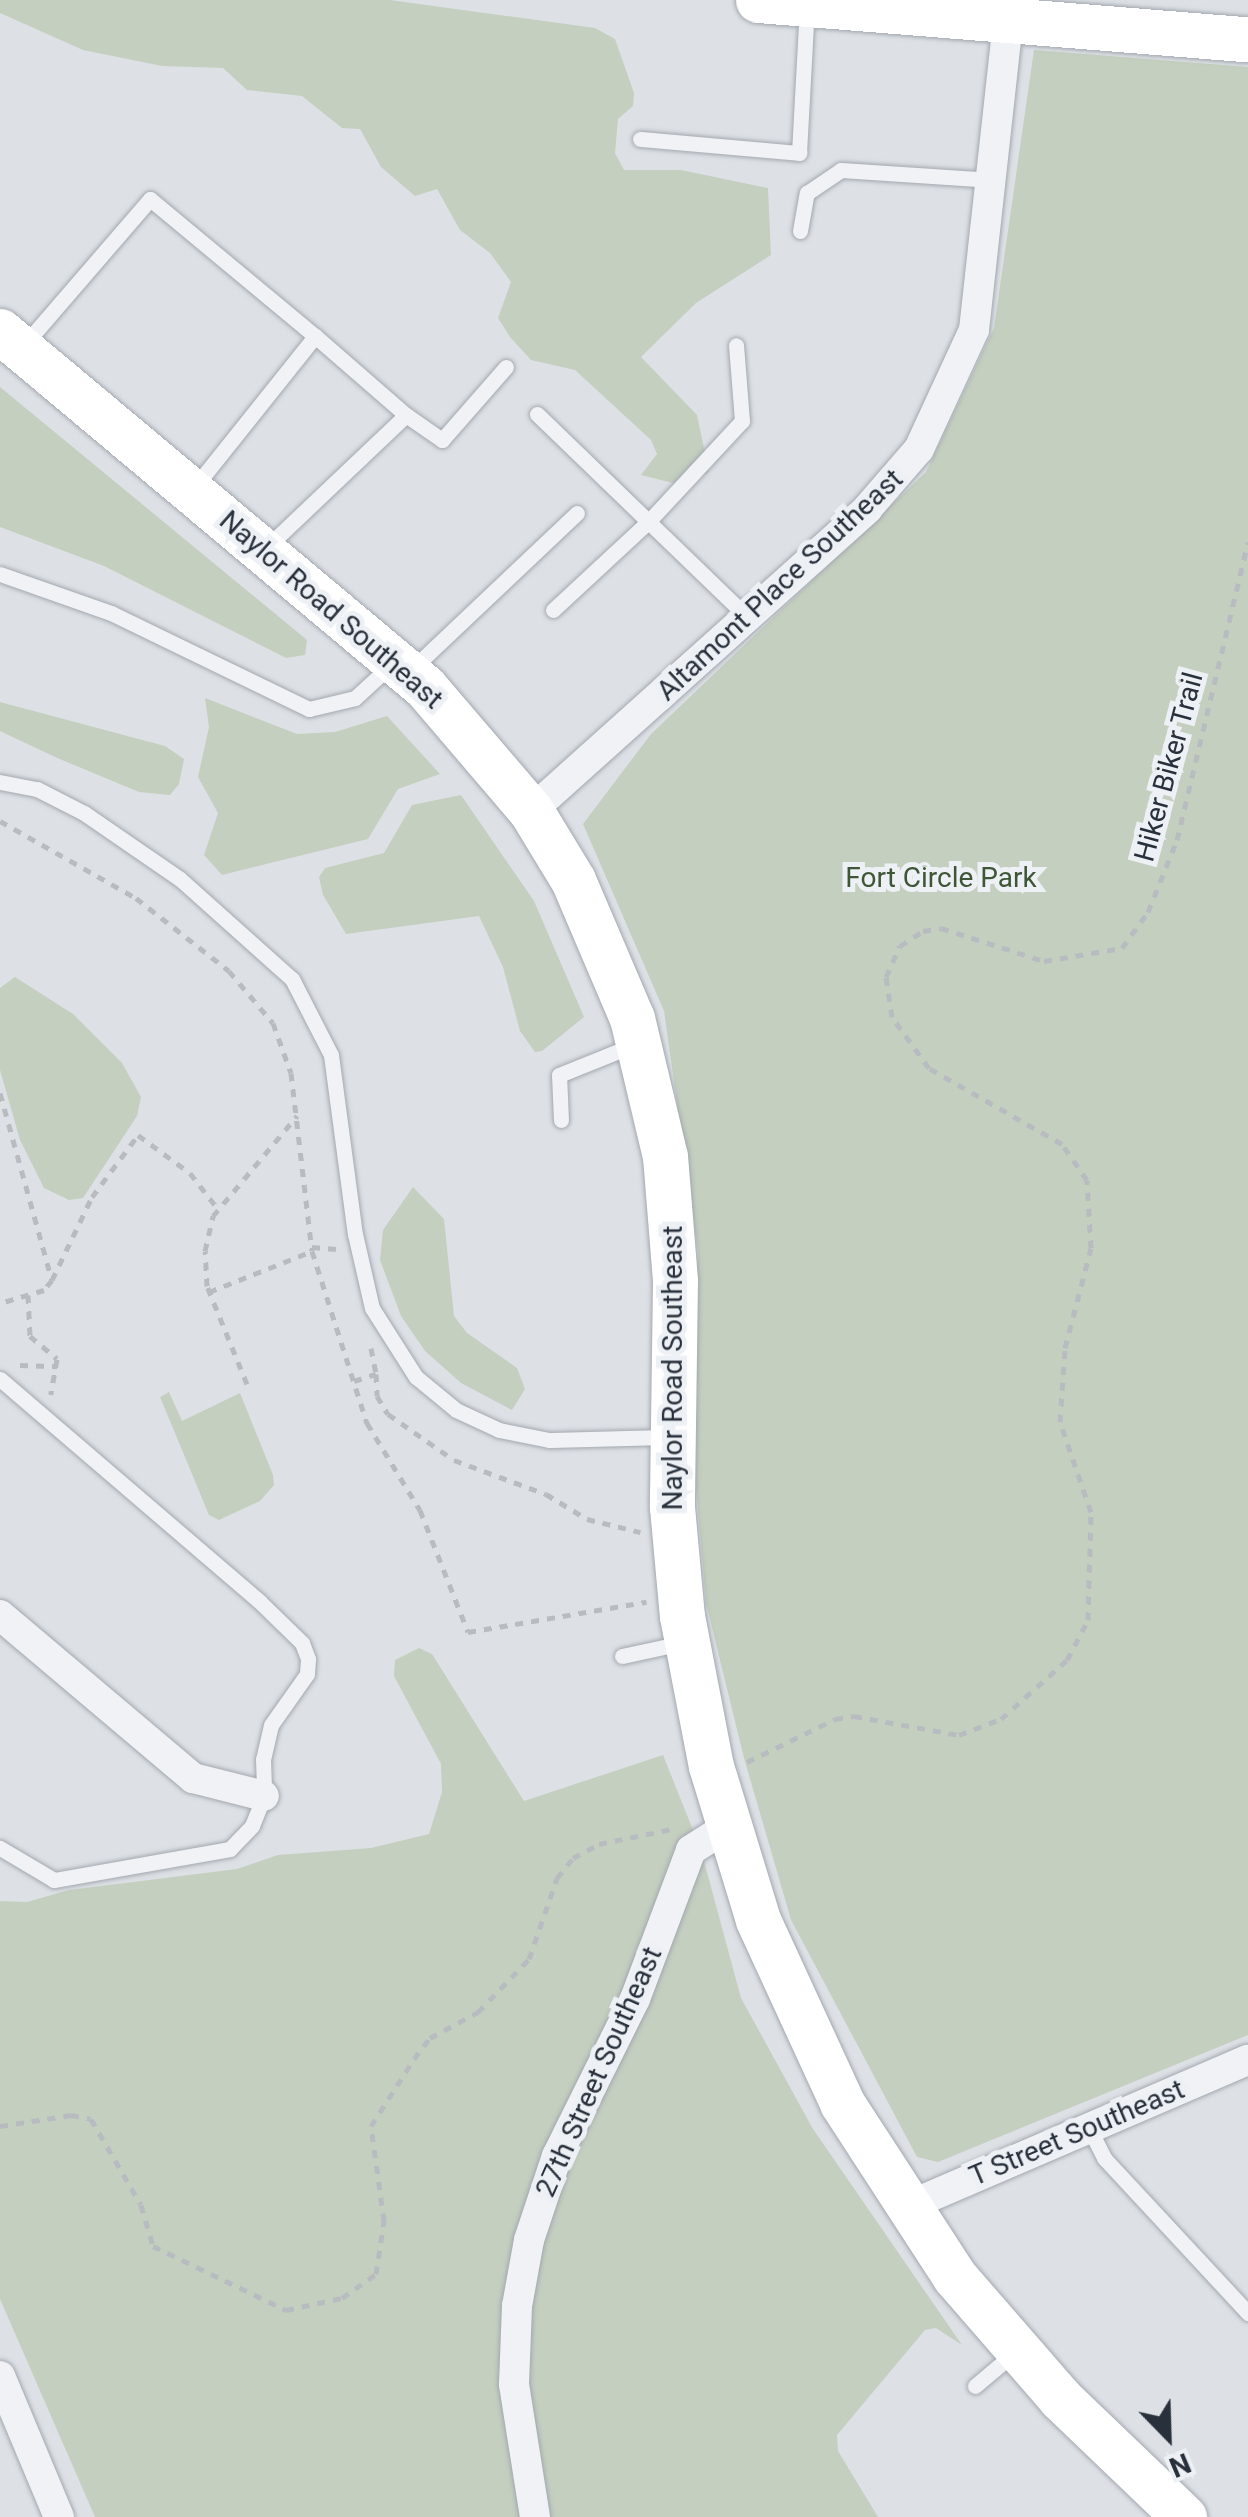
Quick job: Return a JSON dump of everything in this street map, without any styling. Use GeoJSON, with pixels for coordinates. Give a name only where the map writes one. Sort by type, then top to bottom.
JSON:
{"type":"FeatureCollection","features":[{"type":"Feature","properties":{"kind":"street"},"geometry":{"type":"LineString","coordinates":[[758,0],[1008,23],[1248,39]]}},
{"type":"Feature","properties":{"kind":"street","name":"Altamont Place Southeast"},"geometry":{"type":"LineString","coordinates":[[532,811],[887,490],[930,431],[974,330],[1008,23]]}},
{"type":"Feature","properties":{"kind":"street","name":"Naylor Road Southeast"},"geometry":{"type":"LineString","coordinates":[[11,339],[402,666],[532,811],[606,948],[640,1042],[672,1218],[671,1437],[686,1642],[708,1826],[802,2024],[906,2207],[1018,2351],[1184,2517]]}},
{"type":"Feature","properties":{"kind":"street"},"geometry":{"type":"LineString","coordinates":[[0,1615],[193,1778],[218,1790],[264,1796]]}},
{"type":"Feature","properties":{"kind":"street","name":"27th Street Southeast"},"geometry":{"type":"LineString","coordinates":[[535,2517],[514,2384],[517,2306],[529,2240],[557,2156],[634,1999],[692,1850],[708,1826]]}},
{"type":"Feature","properties":{"kind":"street","name":"T Street Southeast"},"geometry":{"type":"LineString","coordinates":[[906,2207],[1248,2060]]}},
{"type":"Feature","properties":{"kind":"street"},"geometry":{"type":"LineString","coordinates":[[0,2376],[60,2517]]}},
{"type":"Feature","properties":{"kind":"lane"},"geometry":{"type":"LineString","coordinates":[[640,139],[799,154],[808,4]]}},
{"type":"Feature","properties":{"kind":"lane"},"geometry":{"type":"LineString","coordinates":[[800,232],[807,193],[841,170],[993,180]]}},
{"type":"Feature","properties":{"kind":"lane"},"geometry":{"type":"LineString","coordinates":[[11,339],[150,199],[406,415],[442,440],[506,366]]}},
{"type":"Feature","properties":{"kind":"lane"},"geometry":{"type":"LineString","coordinates":[[192,491],[316,336]]}},
{"type":"Feature","properties":{"kind":"lane"},"geometry":{"type":"LineString","coordinates":[[552,610],[648,522],[742,422],[736,345]]}},
{"type":"Feature","properties":{"kind":"lane"},"geometry":{"type":"LineString","coordinates":[[537,414],[747,617]]}},
{"type":"Feature","properties":{"kind":"lane"},"geometry":{"type":"LineString","coordinates":[[264,549],[406,415]]}},
{"type":"Feature","properties":{"kind":"lane"},"geometry":{"type":"LineString","coordinates":[[0,574],[110,613],[309,709],[355,698],[402,666],[577,513]]}},
{"type":"Feature","properties":{"kind":"lane"},"geometry":{"type":"LineString","coordinates":[[0,782],[37,789],[84,813],[180,879],[292,979],[336,1073],[355,1234],[372,1308],[416,1376],[456,1410],[499,1430],[549,1440],[671,1437]]}},
{"type":"Feature","properties":{"kind":"lane"},"geometry":{"type":"LineString","coordinates":[[560,1120],[559,1076],[640,1042]]}},
{"type":"Feature","properties":{"kind":"lane"},"geometry":{"type":"LineString","coordinates":[[0,1379],[302,1643],[307,1674],[271,1724],[264,1796],[252,1826],[230,1849],[192,1860],[54,1880],[0,1848]]}},
{"type":"Feature","properties":{"kind":"lane"},"geometry":{"type":"LineString","coordinates":[[622,1656],[686,1642]]}},
{"type":"Feature","properties":{"kind":"lane"},"geometry":{"type":"LineString","coordinates":[[1089,2128],[1104,2158],[1247,2311]]}},
{"type":"Feature","properties":{"kind":"lane"},"geometry":{"type":"LineString","coordinates":[[975,2386],[1018,2351]]}},
{"type":"Feature","properties":{"kind":"path","name":"Hiker Biker Trail"},"geometry":{"type":"LineString","coordinates":[[742,1764],[802,1735],[854,1716],[959,1735],[1001,1719],[1068,1660],[1088,1620],[1091,1512],[1060,1422],[1065,1348],[1091,1248],[1087,1180],[1062,1144],[928,1068],[892,1017],[886,977],[900,946],[942,928],[1044,961],[1122,948],[1148,912],[1176,840],[1248,542]]}},
{"type":"Feature","properties":{"kind":"path"},"geometry":{"type":"LineString","coordinates":[[0,821],[136,898],[229,971],[273,1023],[291,1073],[312,1251],[375,1441],[420,1510],[468,1632],[646,1602]]}},
{"type":"Feature","properties":{"kind":"path"},"geometry":{"type":"LineString","coordinates":[[0,1093],[52,1280]]}},
{"type":"Feature","properties":{"kind":"path"},"geometry":{"type":"LineString","coordinates":[[247,1384],[210,1292],[205,1250],[218,1209],[296,1116]]}},
{"type":"Feature","properties":{"kind":"path"},"geometry":{"type":"LineString","coordinates":[[0,1303],[28,1295],[52,1280],[92,1197],[138,1136],[190,1173],[218,1209]]}},
{"type":"Feature","properties":{"kind":"path"},"geometry":{"type":"LineString","coordinates":[[210,1292],[312,1251]]}},
{"type":"Feature","properties":{"kind":"path"},"geometry":{"type":"LineString","coordinates":[[28,1295],[30,1336],[56,1366]]}},
{"type":"Feature","properties":{"kind":"path"},"geometry":{"type":"LineString","coordinates":[[12,1364],[56,1366]]}},
{"type":"Feature","properties":{"kind":"path"},"geometry":{"type":"LineString","coordinates":[[43,1413],[56,1366]]}},
{"type":"Feature","properties":{"kind":"path"},"geometry":{"type":"LineString","coordinates":[[354,1381],[376,1374],[377,1396],[388,1414],[454,1460],[546,1494],[586,1519],[642,1532]]}},
{"type":"Feature","properties":{"kind":"path"},"geometry":{"type":"LineString","coordinates":[[0,2126],[45,2118],[91,2120],[141,2205],[153,2246],[286,2310],[342,2298],[376,2274],[384,2221],[371,2126],[430,2038],[478,2012],[529,1960],[557,1878],[572,1858],[599,1844],[708,1826]]}},
{"type":"Feature","properties":{"kind":"green space"},"geometry":{"type":"Polygon","coordinates":[[[0,0],[390,0],[595,28],[615,39],[634,93],[633,106],[618,119],[615,153],[624,170],[681,170],[768,188],[771,255],[696,303],[641,357],[697,415],[709,472],[685,486],[641,475],[657,454],[651,440],[575,370],[531,360],[498,318],[511,282],[490,253],[460,230],[437,189],[415,196],[381,167],[360,129],[342,128],[302,96],[247,90],[223,68],[162,66],[83,50],[0,13],[0,0]]]}},
{"type":"Feature","properties":{"kind":"green space","name":"Fort Circle Park"},"geometry":{"type":"Polygon","coordinates":[[[1034,50],[1248,67],[1248,2035],[938,2162],[917,2157],[791,1920],[744,1758],[706,1603],[690,1417],[698,1251],[664,1011],[583,824],[651,734],[926,472],[994,328],[1034,50]]]}},
{"type":"Feature","properties":{"kind":"green space"},"geometry":{"type":"Polygon","coordinates":[[[0,387],[307,640],[305,655],[286,658],[104,566],[0,527],[0,387]]]}},
{"type":"Feature","properties":{"kind":"green space"},"geometry":{"type":"Polygon","coordinates":[[[205,698],[297,734],[335,732],[387,716],[440,774],[398,789],[368,839],[222,875],[204,855],[218,813],[198,777],[209,727],[205,698]]]}},
{"type":"Feature","properties":{"kind":"green space"},"geometry":{"type":"Polygon","coordinates":[[[0,702],[165,746],[184,759],[179,784],[170,795],[139,792],[55,757],[0,731],[0,702]]]}},
{"type":"Feature","properties":{"kind":"green space"},"geometry":{"type":"Polygon","coordinates":[[[461,795],[534,901],[584,1017],[542,1051],[535,1052],[520,1031],[503,967],[479,916],[346,934],[323,895],[319,877],[325,868],[384,853],[412,805],[461,795]]]}},
{"type":"Feature","properties":{"kind":"green space"},"geometry":{"type":"Polygon","coordinates":[[[15,977],[73,1014],[122,1063],[141,1097],[137,1116],[83,1198],[69,1200],[44,1188],[20,1140],[0,1070],[0,988],[15,977]]]}},
{"type":"Feature","properties":{"kind":"green space"},"geometry":{"type":"Polygon","coordinates":[[[413,1187],[444,1219],[454,1316],[467,1333],[517,1368],[525,1389],[512,1410],[461,1383],[425,1351],[401,1316],[380,1260],[383,1230],[413,1187]]]}},
{"type":"Feature","properties":{"kind":"green space"},"geometry":{"type":"Polygon","coordinates":[[[169,1392],[182,1421],[240,1393],[273,1475],[274,1485],[260,1501],[219,1520],[209,1515],[160,1397],[169,1392]]]}},
{"type":"Feature","properties":{"kind":"green space"},"geometry":{"type":"Polygon","coordinates":[[[419,1648],[432,1654],[524,1801],[663,1755],[701,1850],[741,1998],[813,2129],[962,2345],[936,2328],[925,2330],[837,2435],[838,2451],[878,2517],[95,2517],[0,2299],[0,1901],[27,1902],[69,1890],[237,1869],[278,1855],[371,1848],[429,1834],[442,1792],[441,1764],[394,1676],[395,1660],[419,1648]]]}}]}
